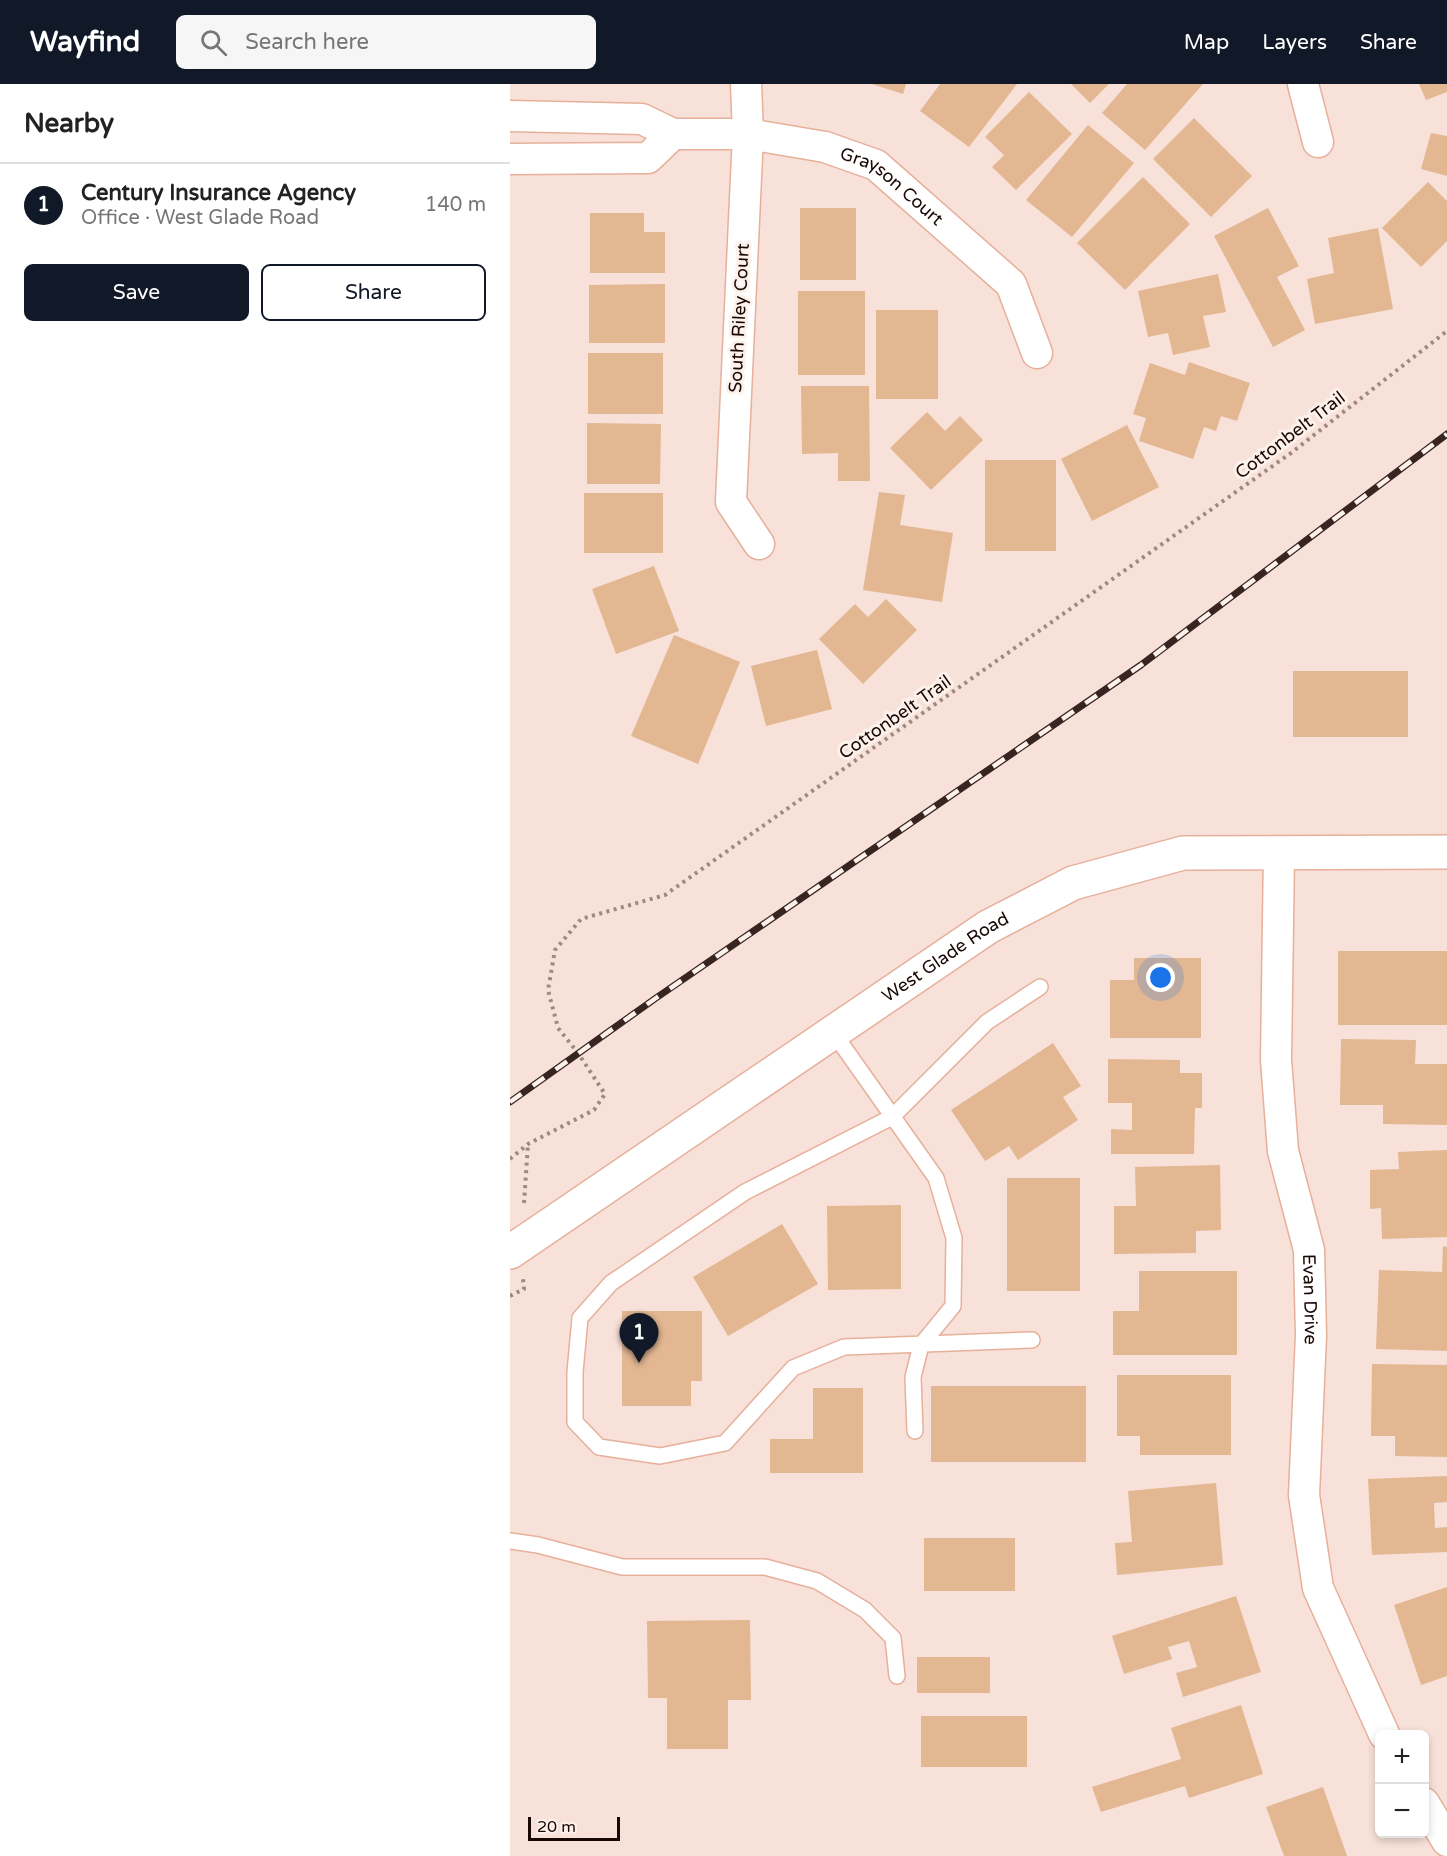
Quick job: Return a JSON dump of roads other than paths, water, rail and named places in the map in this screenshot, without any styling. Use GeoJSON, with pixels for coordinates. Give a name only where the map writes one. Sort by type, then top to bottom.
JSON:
{"type":"FeatureCollection","features":[{"type":"Feature","properties":{"kind":"main road","name":"West Glade Road"},"geometry":{"type":"LineString","coordinates":[[510,1252],[988,927],[1073,883],[1183,853],[1447,852]]}},
{"type":"Feature","properties":{"kind":"street","name":"South Riley Court"},"geometry":{"type":"LineString","coordinates":[[746,84],[748,134],[730,502],[759,544]]}},
{"type":"Feature","properties":{"kind":"street"},"geometry":{"type":"LineString","coordinates":[[1303,84],[1318,142]]}},
{"type":"Feature","properties":{"kind":"street","name":"Grayson Court"},"geometry":{"type":"LineString","coordinates":[[510,116],[642,119],[673,134],[748,134],[825,147],[876,165],[1011,284],[1037,353]]}},
{"type":"Feature","properties":{"kind":"street"},"geometry":{"type":"LineString","coordinates":[[510,159],[648,158],[673,134]]}},
{"type":"Feature","properties":{"kind":"street","name":"Evan Drive"},"geometry":{"type":"LineString","coordinates":[[1278,853],[1276,1060],[1282,1140],[1309,1250],[1311,1335],[1304,1495],[1318,1588],[1382,1730]]}},
{"type":"Feature","properties":{"kind":"street"},"geometry":{"type":"LineString","coordinates":[[1429,1810],[1447,1841]]}},
{"type":"Feature","properties":{"kind":"lane"},"geometry":{"type":"LineString","coordinates":[[1032,1340],[844,1347],[793,1368],[725,1443],[660,1456],[599,1447],[574,1422],[574,1372],[580,1318],[611,1283],[745,1192],[892,1117],[987,1022],[1040,987]]}},
{"type":"Feature","properties":{"kind":"lane"},"geometry":{"type":"LineString","coordinates":[[833,1032],[936,1178],[954,1238],[953,1306],[921,1345],[913,1377],[915,1431]]}},
{"type":"Feature","properties":{"kind":"lane"},"geometry":{"type":"LineString","coordinates":[[510,1541],[538,1545],[622,1567],[765,1567],[817,1581],[865,1610],[893,1638],[897,1676]]}},
{"type":"Feature","properties":{"kind":"railway"},"geometry":{"type":"LineString","coordinates":[[510,1102],[656,998],[1141,665],[1447,434]]}},
{"type":"Feature","properties":{"kind":"place","name":"Century Insurance Agency"},"geometry":{"type":"Point","coordinates":[639,1363]}}]}
